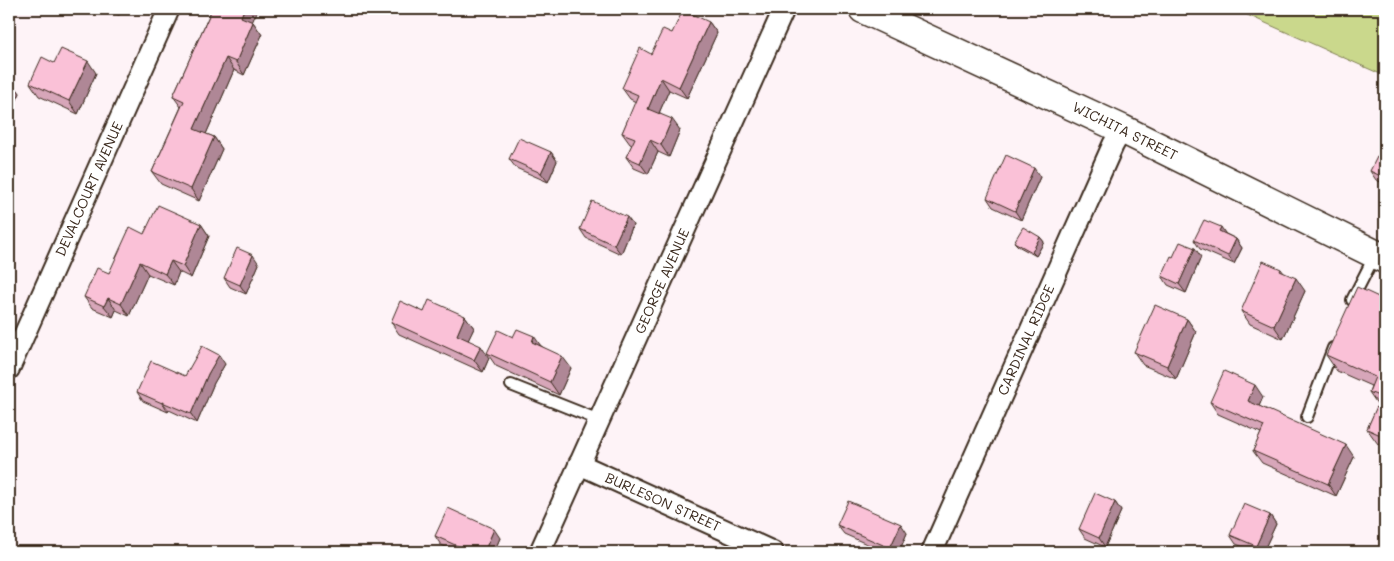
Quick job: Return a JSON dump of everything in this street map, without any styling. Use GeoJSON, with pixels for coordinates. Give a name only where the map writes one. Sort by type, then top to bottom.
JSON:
{"type":"FeatureCollection","features":[{"type":"Feature","properties":{"kind":"main road","name":"WICHITA STREET"},"geometry":{"type":"LineString","coordinates":[[863,9],[1122,129],[1380,256]]}},
{"type":"Feature","properties":{"kind":"street","name":"DEVALCOURT AVENUE"},"geometry":{"type":"LineString","coordinates":[[9,369],[169,9]]}},
{"type":"Feature","properties":{"kind":"street","name":"GEORGE AVENUE"},"geometry":{"type":"LineString","coordinates":[[540,552],[784,9]]}},
{"type":"Feature","properties":{"kind":"street","name":"CARDINAL RIDGE"},"geometry":{"type":"LineString","coordinates":[[932,552],[1113,145],[1122,129]]}},
{"type":"Feature","properties":{"kind":"street","name":"BURLESON STREET"},"geometry":{"type":"LineString","coordinates":[[579,464],[773,552]]}},
{"type":"Feature","properties":{"kind":"lane"},"geometry":{"type":"LineString","coordinates":[[1350,305],[1380,256]]}},
{"type":"Feature","properties":{"kind":"lane"},"geometry":{"type":"LineString","coordinates":[[1307,417],[1336,342]]}},
{"type":"Feature","properties":{"kind":"lane"},"geometry":{"type":"LineString","coordinates":[[512,384],[599,420]]}},
{"type":"Feature","properties":{"kind":"green space"},"geometry":{"type":"Polygon","coordinates":[[[1234,9],[1385,9],[1385,76],[1234,9]]]}},
{"type":"Feature","properties":{"kind":"building"},"geometry":{"type":"Polygon","coordinates":[[[212,9],[244,9],[241,17],[253,22],[236,62],[226,58],[194,129],[214,137],[191,189],[152,172],[184,101],[173,96],[212,9]]]}},
{"type":"Feature","properties":{"kind":"building"},"geometry":{"type":"Polygon","coordinates":[[[683,10],[709,22],[679,87],[661,78],[648,109],[672,119],[661,145],[650,140],[640,163],[626,157],[635,138],[622,133],[638,95],[622,88],[640,48],[651,54],[663,29],[672,33],[683,10]]]}},
{"type":"Feature","properties":{"kind":"building"},"geometry":{"type":"Polygon","coordinates":[[[61,49],[88,61],[69,101],[30,83],[42,57],[54,63],[61,49]]]}},
{"type":"Feature","properties":{"kind":"building"},"geometry":{"type":"Polygon","coordinates":[[[9,82],[13,84],[9,94],[9,82]]]}},
{"type":"Feature","properties":{"kind":"building"},"geometry":{"type":"Polygon","coordinates":[[[519,138],[551,152],[541,173],[509,159],[519,138]]]}},
{"type":"Feature","properties":{"kind":"building"},"geometry":{"type":"Polygon","coordinates":[[[1006,155],[1034,168],[1015,211],[987,198],[1006,155]]]}},
{"type":"Feature","properties":{"kind":"building"},"geometry":{"type":"Polygon","coordinates":[[[1378,155],[1385,158],[1385,178],[1370,171],[1378,155]]]}},
{"type":"Feature","properties":{"kind":"building"},"geometry":{"type":"Polygon","coordinates":[[[592,201],[627,217],[614,245],[580,229],[592,201]]]}},
{"type":"Feature","properties":{"kind":"building"},"geometry":{"type":"Polygon","coordinates":[[[158,205],[201,224],[183,266],[171,261],[165,274],[140,262],[121,304],[108,298],[104,306],[84,297],[97,268],[109,273],[130,227],[144,234],[158,205]]]}},
{"type":"Feature","properties":{"kind":"building"},"geometry":{"type":"Polygon","coordinates":[[[1204,220],[1221,227],[1219,231],[1236,239],[1228,256],[1194,240],[1204,220]]]}},
{"type":"Feature","properties":{"kind":"building"},"geometry":{"type":"Polygon","coordinates":[[[1023,227],[1040,237],[1032,252],[1014,242],[1023,227]]]}},
{"type":"Feature","properties":{"kind":"building"},"geometry":{"type":"Polygon","coordinates":[[[1180,242],[1195,248],[1179,284],[1162,276],[1180,242]]]}},
{"type":"Feature","properties":{"kind":"building"},"geometry":{"type":"Polygon","coordinates":[[[237,248],[253,255],[240,285],[224,278],[237,248]]]}},
{"type":"Feature","properties":{"kind":"building"},"geometry":{"type":"Polygon","coordinates":[[[1263,261],[1296,278],[1274,326],[1241,311],[1263,261]]]}},
{"type":"Feature","properties":{"kind":"building"},"geometry":{"type":"Polygon","coordinates":[[[1357,287],[1385,300],[1385,437],[1367,429],[1381,397],[1369,392],[1375,377],[1326,355],[1357,287]]]}},
{"type":"Feature","properties":{"kind":"building"},"geometry":{"type":"Polygon","coordinates":[[[429,300],[465,316],[457,335],[481,346],[474,360],[391,322],[400,301],[424,312],[429,300]]]}},
{"type":"Feature","properties":{"kind":"building"},"geometry":{"type":"Polygon","coordinates":[[[1155,305],[1187,319],[1167,366],[1134,352],[1155,305]]]}},
{"type":"Feature","properties":{"kind":"building"},"geometry":{"type":"Polygon","coordinates":[[[517,329],[534,336],[532,342],[562,356],[550,382],[487,353],[498,330],[513,337],[517,329]]]}},
{"type":"Feature","properties":{"kind":"building"},"geometry":{"type":"Polygon","coordinates":[[[202,346],[219,355],[208,374],[191,414],[137,392],[151,361],[185,376],[202,346]]]}},
{"type":"Feature","properties":{"kind":"building"},"geometry":{"type":"Polygon","coordinates":[[[1224,371],[1255,385],[1248,401],[1346,445],[1328,484],[1253,451],[1264,426],[1210,402],[1224,371]]]}},
{"type":"Feature","properties":{"kind":"building"},"geometry":{"type":"Polygon","coordinates":[[[1095,493],[1115,502],[1099,538],[1079,529],[1095,493]]]}},
{"type":"Feature","properties":{"kind":"building"},"geometry":{"type":"Polygon","coordinates":[[[848,501],[901,524],[890,548],[837,525],[848,501]]]}},
{"type":"Feature","properties":{"kind":"building"},"geometry":{"type":"Polygon","coordinates":[[[1244,504],[1270,515],[1256,546],[1230,535],[1244,504]]]}},
{"type":"Feature","properties":{"kind":"building"},"geometry":{"type":"Polygon","coordinates":[[[448,508],[494,529],[484,552],[471,552],[435,536],[448,508]]]}}]}
